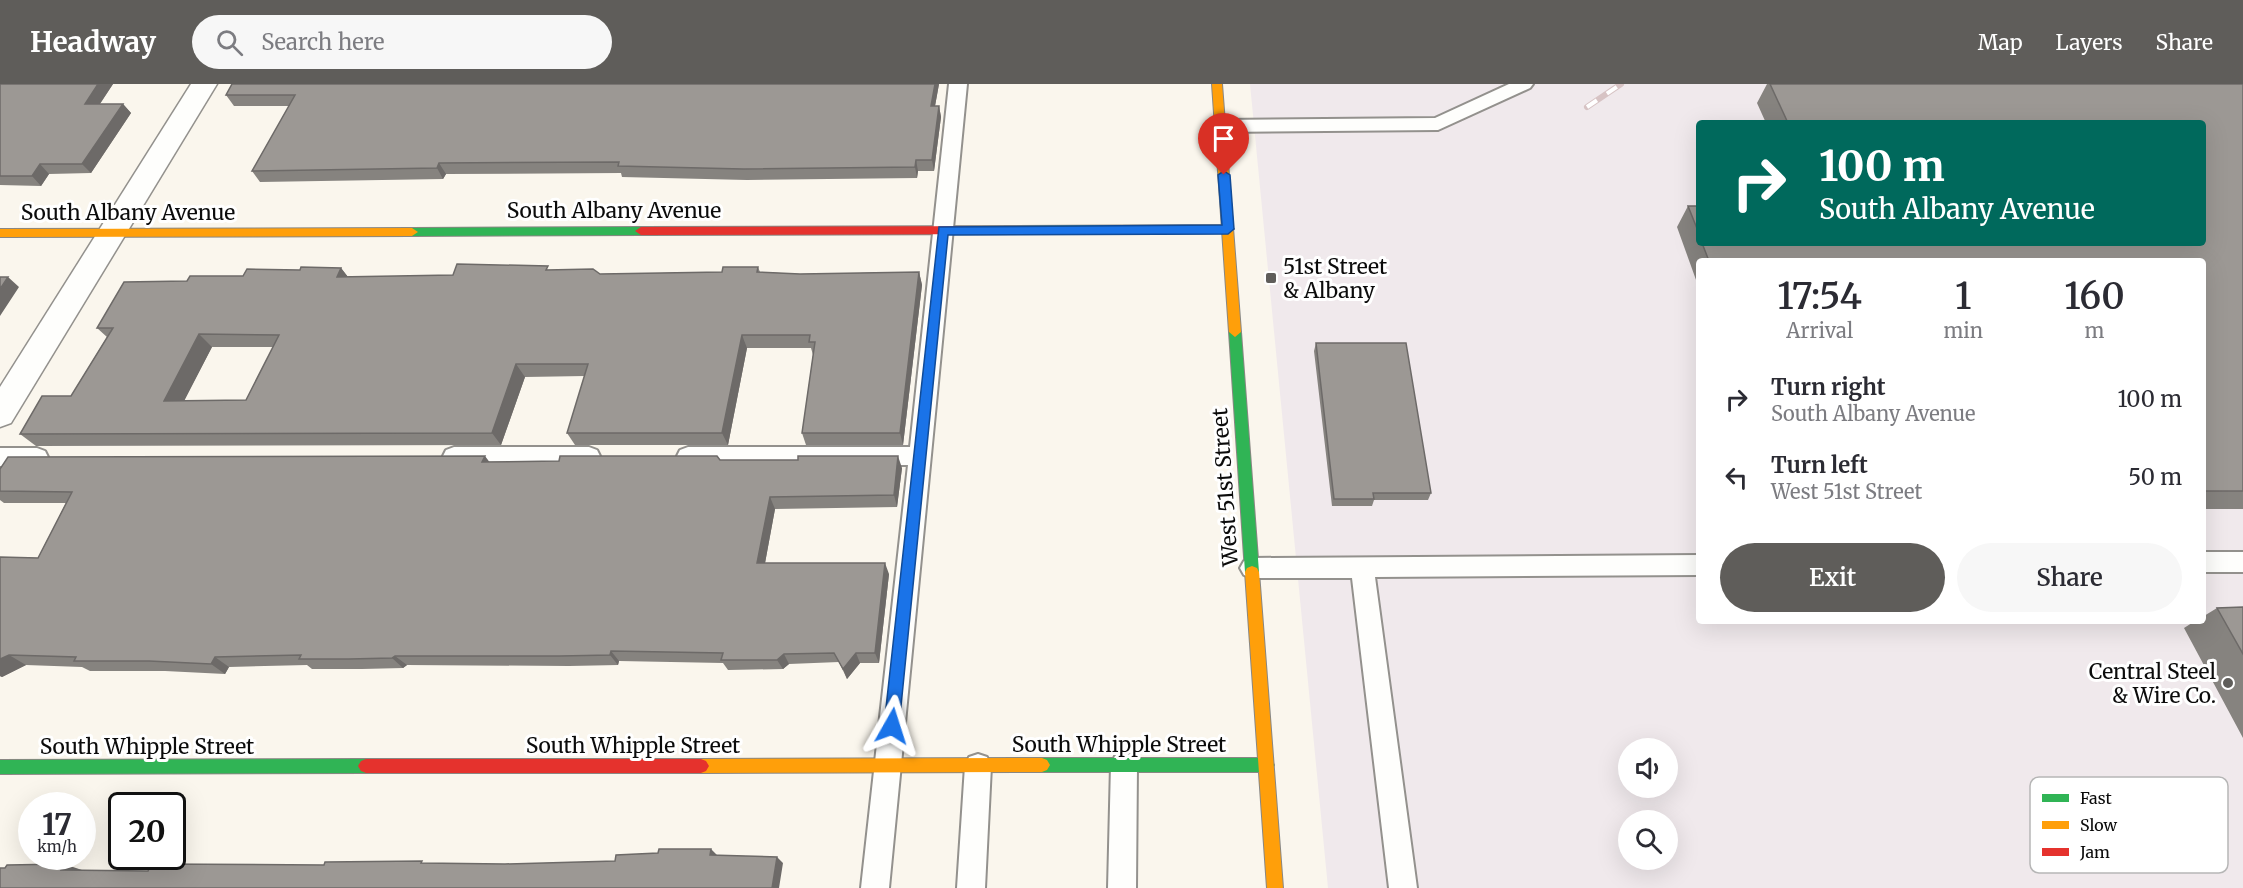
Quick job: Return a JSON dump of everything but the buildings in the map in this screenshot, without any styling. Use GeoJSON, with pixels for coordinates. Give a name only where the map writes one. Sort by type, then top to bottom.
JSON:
{"type":"FeatureCollection","features":[{"type":"Feature","properties":{"kind":"street"},"geometry":{"type":"LineString","coordinates":[[0,414],[204,84]]}},
{"type":"Feature","properties":{"kind":"street","name":"West 51st Street"},"geometry":{"type":"LineString","coordinates":[[1217,84],[1275,888]]}},
{"type":"Feature","properties":{"kind":"street","name":"South Albany Avenue"},"geometry":{"type":"LineString","coordinates":[[0,233],[1228,229]]}},
{"type":"Feature","properties":{"kind":"street","name":"South Whipple Street"},"geometry":{"type":"LineString","coordinates":[[0,767],[1266,765]]}},
{"type":"Feature","properties":{"kind":"lane"},"geometry":{"type":"LineString","coordinates":[[875,888],[958,84]]}},
{"type":"Feature","properties":{"kind":"lane"},"geometry":{"type":"LineString","coordinates":[[1220,126],[1438,124],[1524,84]]}},
{"type":"Feature","properties":{"kind":"lane"},"geometry":{"type":"LineString","coordinates":[[432,456],[610,456]]}},
{"type":"Feature","properties":{"kind":"lane"},"geometry":{"type":"LineString","coordinates":[[669,456],[919,456]]}},
{"type":"Feature","properties":{"kind":"lane"},"geometry":{"type":"LineString","coordinates":[[0,457],[63,457]]}},
{"type":"Feature","properties":{"kind":"lane"},"geometry":{"type":"LineString","coordinates":[[2206,562],[2243,562]]}},
{"type":"Feature","properties":{"kind":"lane"},"geometry":{"type":"LineString","coordinates":[[1252,568],[1696,565]]}},
{"type":"Feature","properties":{"kind":"lane"},"geometry":{"type":"LineString","coordinates":[[1362,567],[1403,888]]}},
{"type":"Feature","properties":{"kind":"lane"},"geometry":{"type":"LineString","coordinates":[[1122,888],[1124,765]]}},
{"type":"Feature","properties":{"kind":"lane"},"geometry":{"type":"LineString","coordinates":[[971,888],[978,766]]}},
{"type":"Feature","properties":{"kind":"shaded area"},"geometry":{"type":"Polygon","coordinates":[[[1250,84],[2243,84],[2243,888],[1328,888],[1250,84]]]}},
{"type":"Feature","properties":{"kind":"railway"},"geometry":{"type":"LineString","coordinates":[[1587,107],[1621,84]]}},
{"type":"Feature","properties":{"kind":"traffic: fast"},"geometry":{"type":"LineString","coordinates":[[1016,230],[1228,229]]}},
{"type":"Feature","properties":{"kind":"traffic: fast"},"geometry":{"type":"LineString","coordinates":[[412,232],[641,231]]}},
{"type":"Feature","properties":{"kind":"traffic: fast"},"geometry":{"type":"LineString","coordinates":[[1235,332],[1252,572]]}},
{"type":"Feature","properties":{"kind":"traffic: fast"},"geometry":{"type":"LineString","coordinates":[[1042,765],[1266,765]]}},
{"type":"Feature","properties":{"kind":"traffic: fast"},"geometry":{"type":"LineString","coordinates":[[0,767],[366,766]]}},
{"type":"Feature","properties":{"kind":"traffic: slow"},"geometry":{"type":"LineString","coordinates":[[1217,84],[1235,332]]}},
{"type":"Feature","properties":{"kind":"traffic: slow"},"geometry":{"type":"LineString","coordinates":[[0,233],[412,232]]}},
{"type":"Feature","properties":{"kind":"traffic: slow"},"geometry":{"type":"LineString","coordinates":[[1252,572],[1275,888]]}},
{"type":"Feature","properties":{"kind":"traffic: slow"},"geometry":{"type":"LineString","coordinates":[[701,766],[1042,765]]}},
{"type":"Feature","properties":{"kind":"traffic: jam"},"geometry":{"type":"LineString","coordinates":[[641,231],[1016,230]]}},
{"type":"Feature","properties":{"kind":"traffic: jam"},"geometry":{"type":"LineString","coordinates":[[366,766],[701,766]]}},
{"type":"Feature","properties":{"kind":"place","name":"51st Street & Albany"},"geometry":{"type":"Point","coordinates":[1271,278]}},
{"type":"Feature","properties":{"kind":"place","name":"Central Steel & Wire Co."},"geometry":{"type":"Point","coordinates":[2228,683]}},
{"type":"Feature","properties":{"kind":"route"},"geometry":{"type":"LineString","coordinates":[[892,726],[943,230],[1228,229],[1224,175]]}}]}
